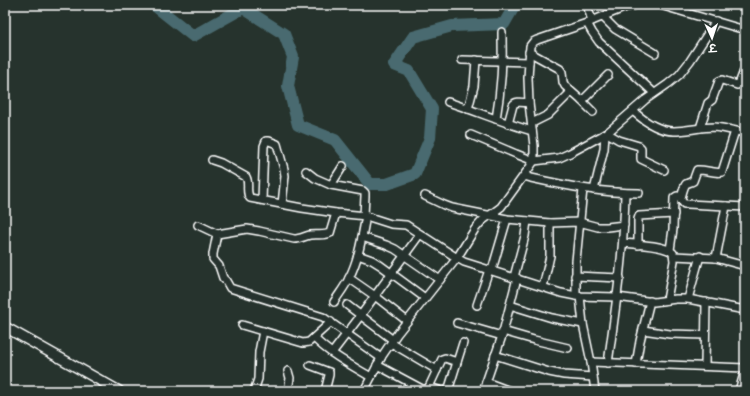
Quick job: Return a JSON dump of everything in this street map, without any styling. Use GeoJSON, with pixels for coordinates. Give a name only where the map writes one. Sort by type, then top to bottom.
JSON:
{"type":"FeatureCollection","features":[{"type":"Feature","properties":{"kind":"street"},"geometry":{"type":"LineString","coordinates":[[586,5],[592,32],[599,42],[654,93]]}},
{"type":"Feature","properties":{"kind":"street"},"geometry":{"type":"LineString","coordinates":[[364,391],[381,358],[407,321],[457,258],[475,229],[482,221],[500,207],[534,161],[528,78],[530,46],[537,40],[590,22],[626,7],[636,5]]}},
{"type":"Feature","properties":{"kind":"street"},"geometry":{"type":"LineString","coordinates":[[660,5],[745,30]]}},
{"type":"Feature","properties":{"kind":"street"},"geometry":{"type":"LineString","coordinates":[[603,17],[614,29],[655,53]]}},
{"type":"Feature","properties":{"kind":"street"},"geometry":{"type":"LineString","coordinates":[[471,135],[534,161],[559,158],[570,153],[606,133],[654,93],[679,75],[716,21]]}},
{"type":"Feature","properties":{"kind":"street"},"geometry":{"type":"LineString","coordinates":[[496,119],[503,61],[502,32]]}},
{"type":"Feature","properties":{"kind":"street"},"geometry":{"type":"LineString","coordinates":[[529,52],[560,69],[563,74],[563,82],[565,86],[593,112]]}},
{"type":"Feature","properties":{"kind":"street"},"geometry":{"type":"LineString","coordinates":[[462,60],[528,62]]}},
{"type":"Feature","properties":{"kind":"street"},"geometry":{"type":"LineString","coordinates":[[468,109],[474,86],[476,60]]}},
{"type":"Feature","properties":{"kind":"street"},"geometry":{"type":"LineString","coordinates":[[700,128],[708,103],[712,100],[719,81],[722,80],[737,85],[739,84],[745,68]]}},
{"type":"Feature","properties":{"kind":"street"},"geometry":{"type":"LineString","coordinates":[[582,101],[608,75]]}},
{"type":"Feature","properties":{"kind":"street"},"geometry":{"type":"LineString","coordinates":[[532,123],[548,115],[571,92]]}},
{"type":"Feature","properties":{"kind":"street"},"geometry":{"type":"LineString","coordinates":[[448,102],[508,124],[532,131]]}},
{"type":"Feature","properties":{"kind":"street"},"geometry":{"type":"LineString","coordinates":[[508,124],[512,105],[514,103],[529,103]]}},
{"type":"Feature","properties":{"kind":"street"},"geometry":{"type":"LineString","coordinates":[[633,111],[643,120],[655,127],[665,130],[674,131],[700,128],[724,128],[742,131],[722,172],[718,173],[697,170],[692,182],[686,184],[681,200],[684,204],[702,206],[745,207]]}},
{"type":"Feature","properties":{"kind":"street"},"geometry":{"type":"LineString","coordinates":[[606,133],[619,140],[639,146],[641,148],[641,159],[664,170]]}},
{"type":"Feature","properties":{"kind":"street"},"geometry":{"type":"LineString","coordinates":[[594,190],[604,149],[606,133]]}},
{"type":"Feature","properties":{"kind":"street"},"geometry":{"type":"LineString","coordinates":[[262,200],[264,146],[266,141],[269,141],[277,144],[284,169],[285,182],[282,204]]}},
{"type":"Feature","properties":{"kind":"street"},"geometry":{"type":"LineString","coordinates":[[212,160],[221,163],[246,177],[248,180],[248,196],[250,198],[336,213],[365,215],[391,224],[406,225],[457,258],[562,293],[578,296],[617,297],[659,302],[676,299],[688,299],[745,310]]}},
{"type":"Feature","properties":{"kind":"street"},"geometry":{"type":"LineString","coordinates":[[331,184],[343,166]]}},
{"type":"Feature","properties":{"kind":"street"},"geometry":{"type":"LineString","coordinates":[[306,171],[315,178],[331,184],[365,193],[365,215],[358,255],[349,278],[334,302]]}},
{"type":"Feature","properties":{"kind":"street"},"geometry":{"type":"LineString","coordinates":[[524,176],[584,189],[639,193]]}},
{"type":"Feature","properties":{"kind":"street"},"geometry":{"type":"LineString","coordinates":[[584,189],[579,222],[575,276],[595,391]]}},
{"type":"Feature","properties":{"kind":"street"},"geometry":{"type":"LineString","coordinates":[[608,363],[620,278],[625,222],[625,193]]}},
{"type":"Feature","properties":{"kind":"street"},"geometry":{"type":"LineString","coordinates":[[426,196],[452,208],[488,216],[550,223],[579,222],[607,227],[638,219],[639,216],[674,214]]}},
{"type":"Feature","properties":{"kind":"street"},"geometry":{"type":"LineString","coordinates":[[667,300],[672,253],[674,198],[677,196],[681,197]]}},
{"type":"Feature","properties":{"kind":"street"},"geometry":{"type":"LineString","coordinates":[[716,258],[726,206]]}},
{"type":"Feature","properties":{"kind":"street"},"geometry":{"type":"LineString","coordinates":[[198,224],[217,234],[247,229],[259,230],[294,239],[300,239],[308,235],[330,233],[336,213]]}},
{"type":"Feature","properties":{"kind":"street"},"geometry":{"type":"LineString","coordinates":[[477,305],[507,219]]}},
{"type":"Feature","properties":{"kind":"street"},"geometry":{"type":"LineString","coordinates":[[638,219],[638,245]]}},
{"type":"Feature","properties":{"kind":"street"},"geometry":{"type":"LineString","coordinates":[[483,391],[510,305],[527,221]]}},
{"type":"Feature","properties":{"kind":"street"},"geometry":{"type":"LineString","coordinates":[[543,287],[550,256],[550,223]]}},
{"type":"Feature","properties":{"kind":"street"},"geometry":{"type":"LineString","coordinates":[[217,234],[213,259],[219,266],[223,278],[230,288],[323,317],[381,358]]}},
{"type":"Feature","properties":{"kind":"street"},"geometry":{"type":"LineString","coordinates":[[332,353],[420,234]]}},
{"type":"Feature","properties":{"kind":"street"},"geometry":{"type":"LineString","coordinates":[[362,237],[395,249],[440,280]]}},
{"type":"Feature","properties":{"kind":"street"},"geometry":{"type":"LineString","coordinates":[[623,243],[659,248],[672,253],[716,258],[745,266]]}},
{"type":"Feature","properties":{"kind":"street"},"geometry":{"type":"LineString","coordinates":[[358,255],[372,260],[392,272],[425,298]]}},
{"type":"Feature","properties":{"kind":"street"},"geometry":{"type":"LineString","coordinates":[[688,299],[700,256]]}},
{"type":"Feature","properties":{"kind":"street"},"geometry":{"type":"LineString","coordinates":[[575,276],[620,278]]}},
{"type":"Feature","properties":{"kind":"street"},"geometry":{"type":"LineString","coordinates":[[349,278],[407,321]]}},
{"type":"Feature","properties":{"kind":"street"},"geometry":{"type":"LineString","coordinates":[[636,364],[650,301]]}},
{"type":"Feature","properties":{"kind":"street"},"geometry":{"type":"LineString","coordinates":[[705,366],[706,302]]}},
{"type":"Feature","properties":{"kind":"street"},"geometry":{"type":"LineString","coordinates":[[347,305],[392,342],[437,370]]}},
{"type":"Feature","properties":{"kind":"street"},"geometry":{"type":"LineString","coordinates":[[510,305],[552,318],[583,324]]}},
{"type":"Feature","properties":{"kind":"street"},"geometry":{"type":"LineString","coordinates":[[242,325],[303,343],[309,342],[331,322]]}},
{"type":"Feature","properties":{"kind":"street"},"geometry":{"type":"LineString","coordinates":[[457,323],[568,348]]}},
{"type":"Feature","properties":{"kind":"street"},"geometry":{"type":"LineString","coordinates":[[5,327],[119,391]]}},
{"type":"Feature","properties":{"kind":"street"},"geometry":{"type":"LineString","coordinates":[[643,330],[670,334],[705,334]]}},
{"type":"Feature","properties":{"kind":"street"},"geometry":{"type":"LineString","coordinates":[[254,391],[258,379],[259,352],[263,331]]}},
{"type":"Feature","properties":{"kind":"street"},"geometry":{"type":"LineString","coordinates":[[314,338],[324,348],[371,377]]}},
{"type":"Feature","properties":{"kind":"street"},"geometry":{"type":"LineString","coordinates":[[448,391],[463,343]]}},
{"type":"Feature","properties":{"kind":"street"},"geometry":{"type":"LineString","coordinates":[[495,355],[549,372],[564,375],[593,377]]}},
{"type":"Feature","properties":{"kind":"street"},"geometry":{"type":"LineString","coordinates":[[377,365],[425,390],[428,389],[442,359],[444,358],[457,362]]}},
{"type":"Feature","properties":{"kind":"street"},"geometry":{"type":"LineString","coordinates":[[591,362],[745,368]]}},
{"type":"Feature","properties":{"kind":"street"},"geometry":{"type":"LineString","coordinates":[[310,365],[329,372],[325,391]]}},
{"type":"Feature","properties":{"kind":"street"},"geometry":{"type":"LineString","coordinates":[[288,372],[290,378],[288,391]]}},
{"type":"Feature","properties":{"kind":"street"},"geometry":{"type":"LineString","coordinates":[[740,391],[745,374]]}},
{"type":"Feature","properties":{"kind":"street"},"geometry":{"type":"LineString","coordinates":[[486,382],[510,391]]}},
{"type":"Feature","properties":{"kind":"street"},"geometry":{"type":"LineString","coordinates":[[408,391],[412,383]]}},
{"type":"Feature","properties":{"kind":"street"},"geometry":{"type":"LineString","coordinates":[[429,387],[442,391]]}},
{"type":"Feature","properties":{"kind":"waterway"},"geometry":{"type":"LineString","coordinates":[[154,5],[193,36],[243,8],[284,34],[293,57],[288,86],[298,125],[335,140],[370,184],[387,184],[415,174],[430,138],[432,109],[409,71],[394,65],[413,37],[452,26],[504,24],[515,5]]}}]}
